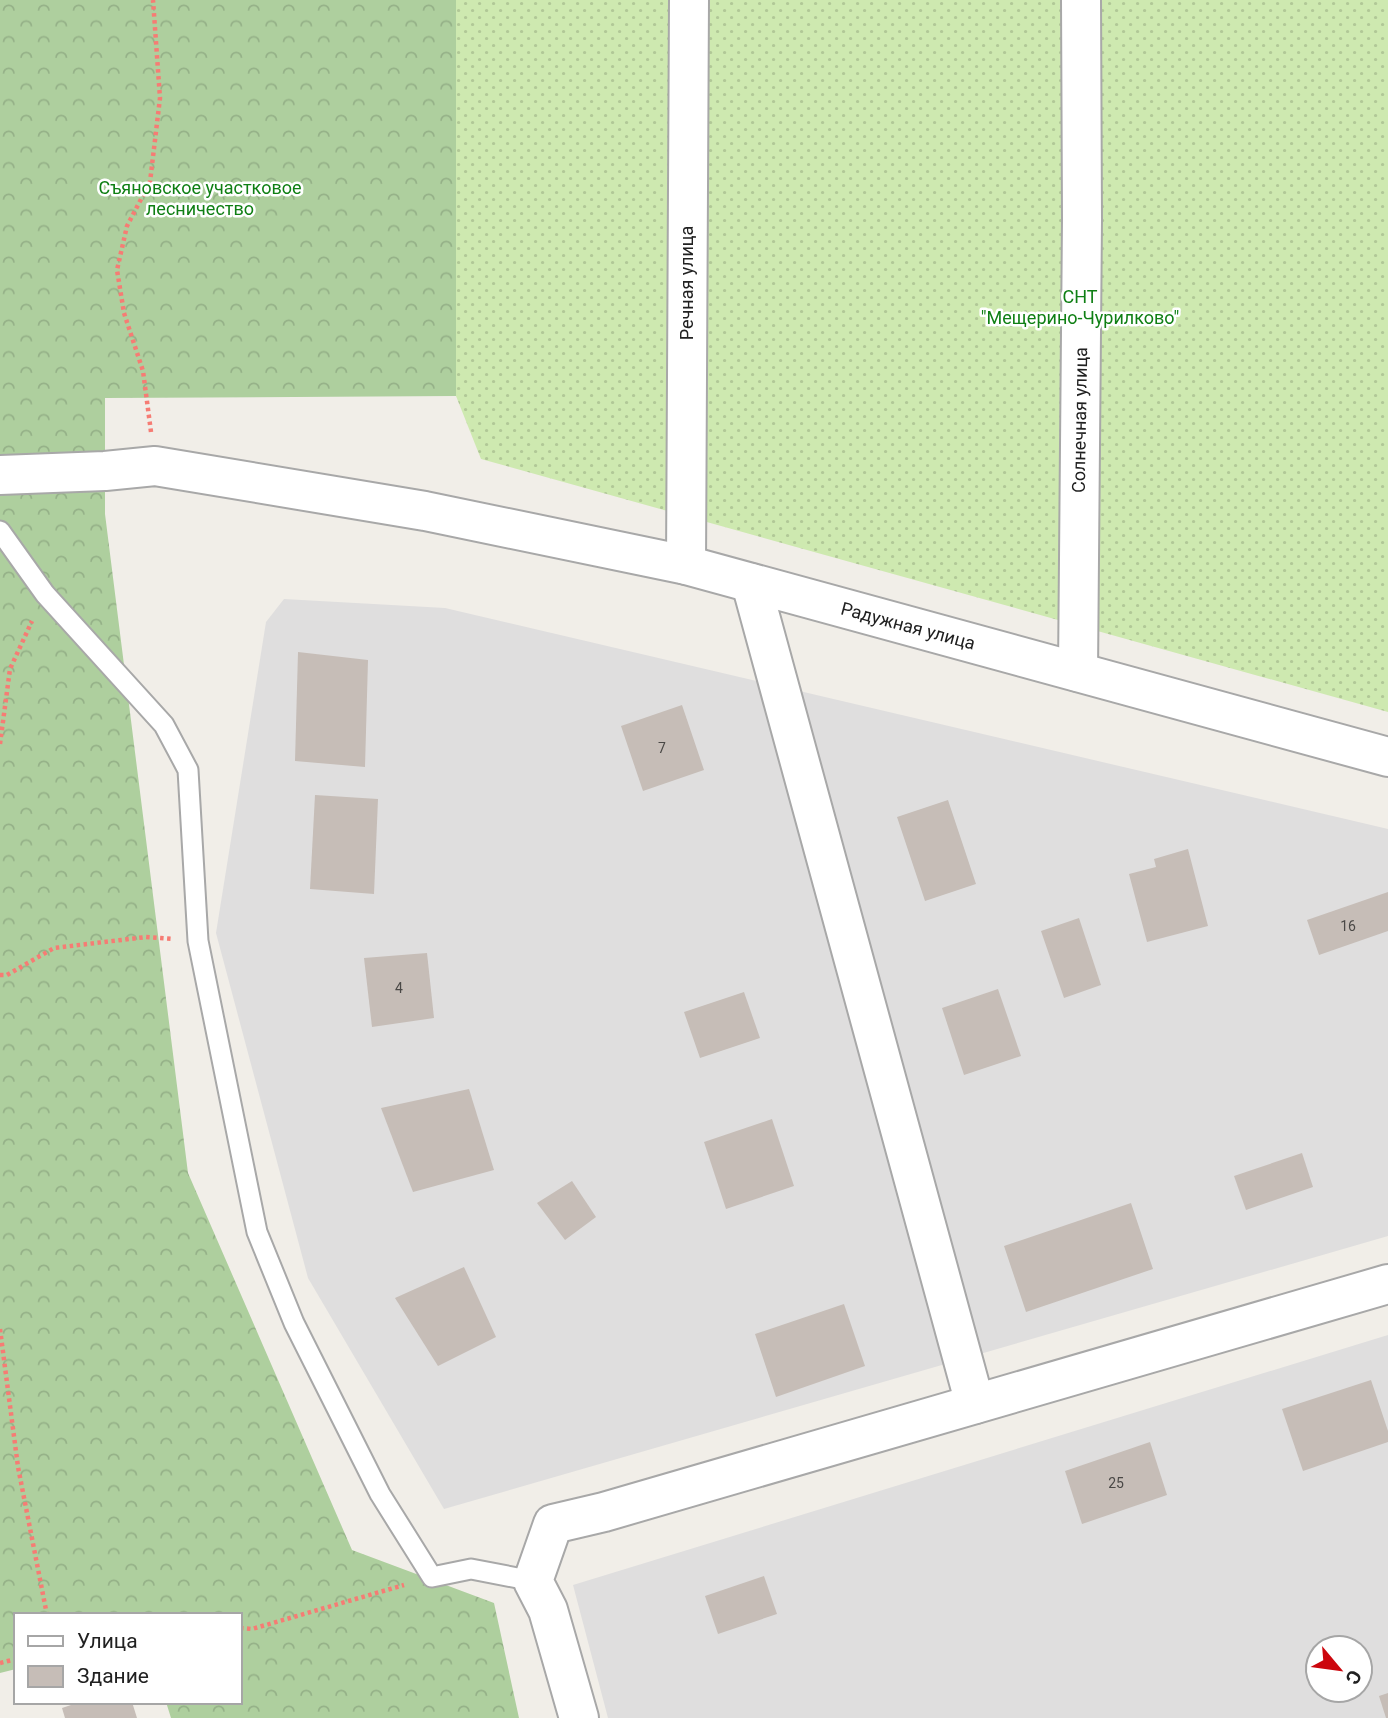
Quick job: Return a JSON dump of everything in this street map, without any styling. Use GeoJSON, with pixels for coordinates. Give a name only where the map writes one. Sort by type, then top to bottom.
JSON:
{"type":"FeatureCollection","features":[{"type":"Feature","properties":{"kind":"street","name":"Речная улица"},"geometry":{"type":"LineString","coordinates":[[685,565],[688,0]]}},
{"type":"Feature","properties":{"kind":"street","name":"Солнечная улица"},"geometry":{"type":"LineString","coordinates":[[1077,672],[1082,233],[1081,0]]}},
{"type":"Feature","properties":{"kind":"street","name":"Радужная улица"},"geometry":{"type":"LineString","coordinates":[[0,475],[155,466],[425,510],[685,565],[1388,757]]}},
{"type":"Feature","properties":{"kind":"street"},"geometry":{"type":"LineString","coordinates":[[751,583],[975,1404]]}},
{"type":"Feature","properties":{"kind":"street"},"geometry":{"type":"LineString","coordinates":[[579,1718],[548,1610],[533,1581],[553,1524],[604,1512],[1388,1284]]}},
{"type":"Feature","properties":{"kind":"lane"},"geometry":{"type":"LineString","coordinates":[[0,531],[45,594],[164,725],[188,770],[198,942],[257,1231],[294,1323],[374,1482],[432,1577],[471,1569],[533,1581]]}},
{"type":"Feature","properties":{"kind":"path"},"geometry":{"type":"LineString","coordinates":[[153,0],[160,98],[150,182],[127,226],[117,270],[124,313],[143,371],[155,466]]}},
{"type":"Feature","properties":{"kind":"path"},"geometry":{"type":"LineString","coordinates":[[0,744],[10,669],[45,594]]}},
{"type":"Feature","properties":{"kind":"path"},"geometry":{"type":"LineString","coordinates":[[0,975],[7,975],[54,948],[146,937],[198,942]]}},
{"type":"Feature","properties":{"kind":"path"},"geometry":{"type":"LineString","coordinates":[[0,1329],[18,1467],[47,1613]]}},
{"type":"Feature","properties":{"kind":"path"},"geometry":{"type":"LineString","coordinates":[[242,1628],[252,1629],[432,1577]]}},
{"type":"Feature","properties":{"kind":"shaded area"},"geometry":{"type":"Polygon","coordinates":[[[284,599],[445,608],[1388,829],[1388,1236],[444,1509],[308,1278],[216,933],[266,622],[284,599]]]}},
{"type":"Feature","properties":{"kind":"shaded area"},"geometry":{"type":"Polygon","coordinates":[[[1388,1335],[1388,1718],[608,1718],[573,1585],[1388,1335]]]}},
{"type":"Feature","properties":{"kind":"green space","name":"Съяновское участковое лесничество"},"geometry":{"type":"Polygon","coordinates":[[[0,0],[456,0],[456,396],[105,398],[105,514],[188,1173],[352,1550],[494,1603],[519,1718],[171,1718],[167,1704],[242,1704],[242,1613],[14,1613],[14,1670],[0,1673],[0,0]]]}},
{"type":"Feature","properties":{"kind":"green space","name":"СНТ \"Мещерино-Чурилково\""},"geometry":{"type":"Polygon","coordinates":[[[456,0],[1388,0],[1388,712],[481,459],[456,396],[456,0]]]}},
{"type":"Feature","properties":{"kind":"building"},"geometry":{"type":"Polygon","coordinates":[[[298,652],[368,660],[365,767],[295,761],[298,652]]]}},
{"type":"Feature","properties":{"kind":"building"},"geometry":{"type":"Polygon","coordinates":[[[682,705],[704,770],[643,791],[621,726],[682,705]]]}},
{"type":"Feature","properties":{"kind":"building"},"geometry":{"type":"Polygon","coordinates":[[[315,795],[378,799],[374,894],[310,889],[315,795]]]}},
{"type":"Feature","properties":{"kind":"building"},"geometry":{"type":"Polygon","coordinates":[[[948,800],[976,884],[925,901],[897,817],[948,800]]]}},
{"type":"Feature","properties":{"kind":"building"},"geometry":{"type":"Polygon","coordinates":[[[1188,849],[1208,926],[1147,942],[1129,874],[1156,867],[1154,859],[1188,849]]]}},
{"type":"Feature","properties":{"kind":"building"},"geometry":{"type":"Polygon","coordinates":[[[1388,892],[1388,931],[1319,955],[1307,920],[1388,892]]]}},
{"type":"Feature","properties":{"kind":"building"},"geometry":{"type":"Polygon","coordinates":[[[1079,918],[1101,985],[1064,998],[1041,931],[1079,918]]]}},
{"type":"Feature","properties":{"kind":"building"},"geometry":{"type":"Polygon","coordinates":[[[427,953],[434,1018],[372,1027],[364,958],[427,953]]]}},
{"type":"Feature","properties":{"kind":"building"},"geometry":{"type":"Polygon","coordinates":[[[998,989],[1021,1056],[964,1075],[942,1008],[998,989]]]}},
{"type":"Feature","properties":{"kind":"building"},"geometry":{"type":"Polygon","coordinates":[[[744,992],[760,1038],[700,1058],[684,1012],[744,992]]]}},
{"type":"Feature","properties":{"kind":"building"},"geometry":{"type":"Polygon","coordinates":[[[469,1089],[494,1170],[413,1192],[381,1108],[469,1089]]]}},
{"type":"Feature","properties":{"kind":"building"},"geometry":{"type":"Polygon","coordinates":[[[772,1119],[794,1186],[726,1209],[704,1142],[772,1119]]]}},
{"type":"Feature","properties":{"kind":"building"},"geometry":{"type":"Polygon","coordinates":[[[1302,1153],[1313,1187],[1246,1210],[1234,1176],[1302,1153]]]}},
{"type":"Feature","properties":{"kind":"building"},"geometry":{"type":"Polygon","coordinates":[[[572,1181],[596,1217],[565,1240],[537,1203],[572,1181]]]}},
{"type":"Feature","properties":{"kind":"building"},"geometry":{"type":"Polygon","coordinates":[[[1131,1203],[1153,1269],[1026,1312],[1004,1246],[1131,1203]]]}},
{"type":"Feature","properties":{"kind":"building"},"geometry":{"type":"Polygon","coordinates":[[[464,1267],[496,1337],[438,1366],[395,1298],[464,1267]]]}},
{"type":"Feature","properties":{"kind":"building"},"geometry":{"type":"Polygon","coordinates":[[[844,1304],[865,1366],[776,1397],[755,1334],[844,1304]]]}},
{"type":"Feature","properties":{"kind":"building"},"geometry":{"type":"Polygon","coordinates":[[[1371,1380],[1388,1431],[1388,1442],[1303,1471],[1282,1409],[1371,1380]]]}},
{"type":"Feature","properties":{"kind":"building"},"geometry":{"type":"Polygon","coordinates":[[[1150,1442],[1167,1495],[1082,1524],[1065,1471],[1150,1442]]]}},
{"type":"Feature","properties":{"kind":"building"},"geometry":{"type":"Polygon","coordinates":[[[764,1576],[777,1614],[718,1634],[705,1596],[764,1576]]]}},
{"type":"Feature","properties":{"kind":"building"},"geometry":{"type":"Polygon","coordinates":[[[1388,1693],[1388,1718],[1386,1718],[1379,1696],[1388,1693]]]}},
{"type":"Feature","properties":{"kind":"building"},"geometry":{"type":"Polygon","coordinates":[[[74,1704],[133,1704],[137,1718],[65,1718],[62,1708],[74,1704]]]}}]}
